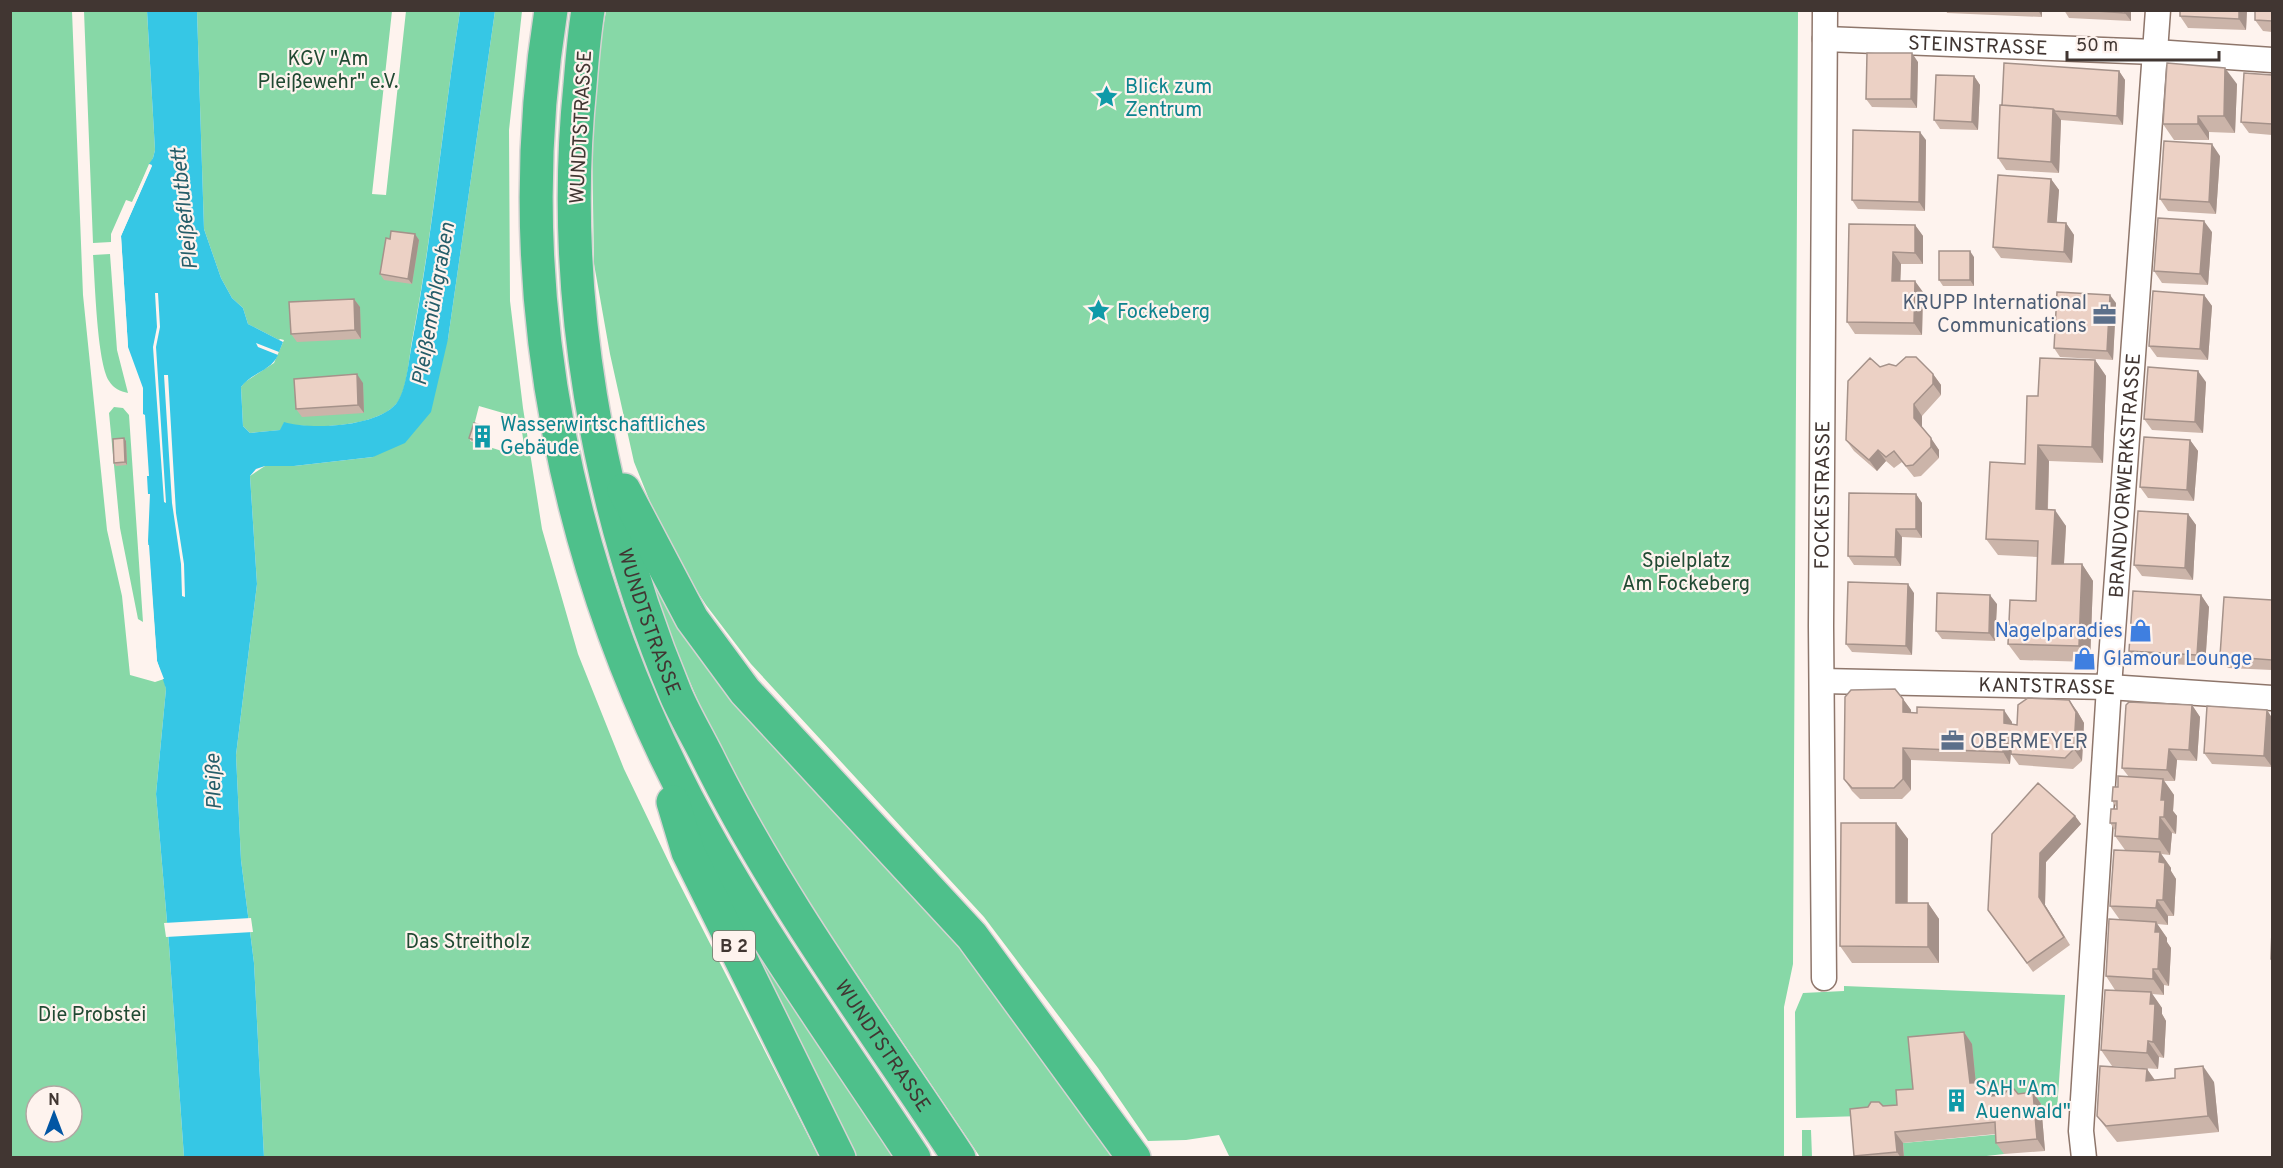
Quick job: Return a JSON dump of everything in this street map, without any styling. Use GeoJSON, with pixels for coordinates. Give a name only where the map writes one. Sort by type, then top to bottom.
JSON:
{"type":"FeatureCollection","features":[{"type":"Feature","properties":{"kind":"highway","name":"WUNDTSTRASSE"},"geometry":{"type":"LineString","coordinates":[[551,10],[539,124],[537,221],[546,352],[565,467],[579,528],[620,652],[650,725],[702,826],[736,886],[914,1158]]}},
{"type":"Feature","properties":{"kind":"highway","name":"WUNDTSTRASSE"},"geometry":{"type":"LineString","coordinates":[[588,10],[575,132],[574,200],[577,282],[598,437],[622,538],[638,591],[677,696],[755,847],[799,919],[959,1158]]}},
{"type":"Feature","properties":{"kind":"highway"},"geometry":{"type":"LineString","coordinates":[[598,437],[645,534],[692,619],[745,691],[972,936],[1134,1158]]}},
{"type":"Feature","properties":{"kind":"highway","name":"B 2"},"geometry":{"type":"LineString","coordinates":[[650,725],[688,852],[839,1158]]}},
{"type":"Feature","properties":{"kind":"street","name":"FOCKESTRASSE"},"geometry":{"type":"LineString","coordinates":[[1824,978],[1822,681],[1826,10]]}},
{"type":"Feature","properties":{"kind":"street","name":"BRANDVORWERKSTRASSE"},"geometry":{"type":"LineString","coordinates":[[2084,1158],[2081,1131],[2109,687],[2158,10]]}},
{"type":"Feature","properties":{"kind":"street","name":"STEINSTRASSE"},"geometry":{"type":"LineString","coordinates":[[1826,39],[2155,52],[2272,60]]}},
{"type":"Feature","properties":{"kind":"street","name":"KANTSTRASSE"},"geometry":{"type":"LineString","coordinates":[[1822,681],[2109,687],[2272,698]]}},
{"type":"Feature","properties":{"kind":"green space","name":"Die Probstei"},"geometry":{"type":"Polygon","coordinates":[[[10,11],[72,11],[83,295],[107,530],[122,596],[130,675],[155,682],[164,679],[166,689],[156,794],[184,1157],[11,1157],[10,11]]]}},
{"type":"Feature","properties":{"kind":"green space"},"geometry":{"type":"Polygon","coordinates":[[[84,11],[147,11],[155,150],[132,202],[126,200],[111,234],[111,242],[93,243],[84,11]]]}},
{"type":"Feature","properties":{"kind":"green space","name":"KGV \"Am Pleißewehr\" e.V."},"geometry":{"type":"Polygon","coordinates":[[[197,11],[392,11],[372,194],[386,195],[406,11],[460,11],[426,259],[405,382],[397,403],[388,411],[375,417],[344,425],[310,426],[284,423],[281,430],[250,433],[243,426],[241,387],[274,363],[284,340],[279,340],[248,324],[243,308],[232,298],[221,278],[204,229],[197,11]]]}},
{"type":"Feature","properties":{"kind":"green space","name":"Das Streitholz"},"geometry":{"type":"Polygon","coordinates":[[[495,11],[522,11],[509,130],[510,301],[523,408],[542,529],[578,654],[624,769],[675,875],[819,1157],[264,1157],[254,963],[241,860],[236,755],[257,584],[250,476],[265,466],[294,466],[373,457],[448,339],[495,11]],[[479,406],[470,441],[502,451],[525,452],[520,418],[479,406]]]}},
{"type":"Feature","properties":{"kind":"green space","name":"Spielplatz Am Fockeberg"},"geometry":{"type":"Polygon","coordinates":[[[606,11],[1798,11],[1793,964],[1784,1007],[1784,1157],[1230,1158],[1219,1135],[1186,1140],[1148,1141],[1098,1068],[984,917],[751,664],[706,605],[668,546],[634,462],[610,354],[594,264],[592,140],[601,39],[606,11]]]}},
{"type":"Feature","properties":{"kind":"green space"},"geometry":{"type":"Polygon","coordinates":[[[110,254],[117,350],[128,393],[117,389],[109,381],[99,340],[93,255],[110,254]]]}},
{"type":"Feature","properties":{"kind":"green space"},"geometry":{"type":"Polygon","coordinates":[[[114,407],[123,408],[129,415],[143,622],[138,619],[120,528],[109,413],[114,407]]]}},
{"type":"Feature","properties":{"kind":"green space"},"geometry":{"type":"Polygon","coordinates":[[[634,534],[965,942],[1124,1157],[980,1157],[788,872],[741,794],[665,624],[634,534]]]}},
{"type":"Feature","properties":{"kind":"green space"},"geometry":{"type":"Polygon","coordinates":[[[725,910],[754,944],[895,1157],[850,1157],[725,910]]]}},
{"type":"Feature","properties":{"kind":"green space"},"geometry":{"type":"Polygon","coordinates":[[[1844,986],[2065,995],[2057,1110],[1796,1118],[1795,1012],[1803,993],[1844,991],[1844,986]]]}},
{"type":"Feature","properties":{"kind":"green space"},"geometry":{"type":"Polygon","coordinates":[[[1802,1130],[1811,1130],[1812,1157],[1802,1157],[1802,1130]]]}},
{"type":"Feature","properties":{"kind":"green space"},"geometry":{"type":"Polygon","coordinates":[[[2002,1134],[2004,1154],[1969,1158],[1904,1157],[1903,1143],[2002,1134]]]}},
{"type":"Feature","properties":{"kind":"water"},"geometry":{"type":"Polygon","coordinates":[[[147,11],[197,11],[204,229],[221,278],[232,298],[243,308],[248,324],[283,342],[279,352],[256,343],[258,347],[278,355],[271,365],[250,378],[241,387],[243,426],[250,433],[280,430],[284,422],[326,426],[343,425],[374,418],[387,412],[396,404],[407,375],[426,260],[460,11],[495,11],[448,339],[431,412],[405,443],[373,457],[294,466],[265,466],[256,469],[250,476],[257,584],[236,755],[241,860],[254,963],[264,1157],[184,1157],[156,794],[166,689],[157,661],[148,541],[150,494],[148,494],[147,476],[149,476],[143,388],[128,347],[121,236],[152,166],[149,164],[155,150],[147,11]],[[155,293],[157,327],[153,347],[164,502],[166,503],[156,347],[160,327],[158,293],[155,293]],[[164,375],[172,503],[181,564],[182,596],[185,597],[184,564],[176,513],[168,375],[164,375]]]}},
{"type":"Feature","properties":{"kind":"pier"},"geometry":{"type":"Polygon","coordinates":[[[149,164],[152,165],[121,236],[128,347],[125,348],[118,236],[149,164]]]}},
{"type":"Feature","properties":{"kind":"pier"},"geometry":{"type":"Polygon","coordinates":[[[146,545],[149,545],[157,661],[164,679],[161,679],[154,661],[146,545]]]}},
{"type":"Feature","properties":{"kind":"pier"},"geometry":{"type":"Polygon","coordinates":[[[251,918],[253,932],[166,937],[164,923],[251,918]]]}},
{"type":"Feature","properties":{"kind":"building"},"geometry":{"type":"Polygon","coordinates":[[[2081,10],[2125,10],[2125,13],[2081,10]]]}},
{"type":"Feature","properties":{"kind":"building"},"geometry":{"type":"Polygon","coordinates":[[[2180,10],[2239,10],[2239,19],[2180,16],[2180,10]]]}},
{"type":"Feature","properties":{"kind":"building"},"geometry":{"type":"Polygon","coordinates":[[[2255,10],[2272,10],[2272,21],[2255,20],[2255,10]]]}},
{"type":"Feature","properties":{"kind":"building"},"geometry":{"type":"Polygon","coordinates":[[[1867,53],[1912,53],[1911,99],[1866,99],[1867,53]]]}},
{"type":"Feature","properties":{"kind":"building"},"geometry":{"type":"Polygon","coordinates":[[[2004,63],[2119,71],[2117,116],[2002,105],[2004,63]]]}},
{"type":"Feature","properties":{"kind":"building"},"geometry":{"type":"Polygon","coordinates":[[[2167,63],[2225,68],[2224,116],[2198,116],[2198,124],[2163,124],[2167,63]]]}},
{"type":"Feature","properties":{"kind":"building"},"geometry":{"type":"Polygon","coordinates":[[[2244,73],[2272,75],[2272,124],[2241,122],[2244,73]]]}},
{"type":"Feature","properties":{"kind":"building"},"geometry":{"type":"Polygon","coordinates":[[[1936,75],[1974,76],[1972,122],[1934,120],[1936,75]]]}},
{"type":"Feature","properties":{"kind":"building"},"geometry":{"type":"Polygon","coordinates":[[[2000,105],[2053,109],[2051,162],[1998,158],[2000,105]]]}},
{"type":"Feature","properties":{"kind":"building"},"geometry":{"type":"Polygon","coordinates":[[[1853,130],[1920,132],[1919,202],[1852,200],[1853,130]]]}},
{"type":"Feature","properties":{"kind":"building"},"geometry":{"type":"Polygon","coordinates":[[[2164,141],[2212,144],[2209,202],[2160,199],[2164,141]]]}},
{"type":"Feature","properties":{"kind":"building"},"geometry":{"type":"Polygon","coordinates":[[[1998,175],[2051,179],[2048,222],[2066,223],[2064,252],[1993,247],[1998,175]]]}},
{"type":"Feature","properties":{"kind":"building"},"geometry":{"type":"Polygon","coordinates":[[[2158,218],[2204,221],[2200,274],[2154,271],[2158,218]]]}},
{"type":"Feature","properties":{"kind":"building"},"geometry":{"type":"Polygon","coordinates":[[[1849,224],[1915,225],[1915,253],[1893,252],[1892,281],[1915,281],[1914,323],[1847,322],[1849,224]]]}},
{"type":"Feature","properties":{"kind":"building"},"geometry":{"type":"Polygon","coordinates":[[[391,231],[415,234],[408,279],[380,274],[386,238],[390,239],[391,231]]]}},
{"type":"Feature","properties":{"kind":"building"},"geometry":{"type":"Polygon","coordinates":[[[1939,251],[1970,251],[1970,280],[1939,280],[1939,251]]]}},
{"type":"Feature","properties":{"kind":"building"},"geometry":{"type":"Polygon","coordinates":[[[2153,291],[2204,295],[2200,349],[2149,346],[2153,291]]]}},
{"type":"Feature","properties":{"kind":"building"},"geometry":{"type":"Polygon","coordinates":[[[2057,292],[2110,295],[2107,351],[2054,348],[2057,292]]]}},
{"type":"Feature","properties":{"kind":"building"},"geometry":{"type":"Polygon","coordinates":[[[354,299],[355,330],[291,334],[289,302],[354,299]]]}},
{"type":"Feature","properties":{"kind":"building"},"geometry":{"type":"Polygon","coordinates":[[[1906,357],[1916,357],[1933,374],[1933,384],[1914,404],[1914,418],[1931,438],[1931,447],[1913,465],[1906,466],[1894,451],[1886,457],[1878,450],[1869,460],[1846,440],[1848,381],[1870,358],[1880,367],[1889,364],[1896,366],[1906,357]]]}},
{"type":"Feature","properties":{"kind":"building"},"geometry":{"type":"Polygon","coordinates":[[[2040,358],[2095,360],[2092,447],[2038,445],[2036,509],[2055,510],[2052,564],[2082,564],[2079,646],[2008,644],[2010,600],[2036,601],[2038,541],[1986,539],[1990,462],[2025,464],[2027,396],[2038,396],[2040,358]]]}},
{"type":"Feature","properties":{"kind":"building"},"geometry":{"type":"Polygon","coordinates":[[[2148,367],[2198,371],[2195,422],[2144,419],[2148,367]]]}},
{"type":"Feature","properties":{"kind":"building"},"geometry":{"type":"Polygon","coordinates":[[[357,374],[358,405],[296,409],[294,379],[357,374]]]}},
{"type":"Feature","properties":{"kind":"building","name":"Wasserwirtschaftliches Gebäude"},"geometry":{"type":"Polygon","coordinates":[[[474,423],[490,428],[485,444],[469,438],[474,423]]]}},
{"type":"Feature","properties":{"kind":"building"},"geometry":{"type":"Polygon","coordinates":[[[2144,437],[2190,440],[2187,490],[2140,487],[2144,437]]]}},
{"type":"Feature","properties":{"kind":"building"},"geometry":{"type":"Polygon","coordinates":[[[124,438],[125,462],[114,463],[113,439],[124,438]]]}},
{"type":"Feature","properties":{"kind":"building"},"geometry":{"type":"Polygon","coordinates":[[[1849,493],[1916,494],[1916,529],[1896,529],[1895,557],[1848,556],[1849,493]]]}},
{"type":"Feature","properties":{"kind":"building"},"geometry":{"type":"Polygon","coordinates":[[[2138,511],[2188,514],[2185,568],[2134,565],[2138,511]]]}},
{"type":"Feature","properties":{"kind":"building"},"geometry":{"type":"Polygon","coordinates":[[[1848,582],[1908,584],[1906,646],[1846,644],[1848,582]]]}},
{"type":"Feature","properties":{"kind":"building"},"geometry":{"type":"Polygon","coordinates":[[[2133,591],[2201,595],[2197,655],[2129,651],[2133,591]]]}},
{"type":"Feature","properties":{"kind":"building"},"geometry":{"type":"Polygon","coordinates":[[[1937,593],[1990,595],[1989,633],[1936,631],[1937,593]]]}},
{"type":"Feature","properties":{"kind":"building"},"geometry":{"type":"Polygon","coordinates":[[[2224,597],[2272,600],[2272,660],[2220,656],[2224,597]]]}},
{"type":"Feature","properties":{"kind":"building"},"geometry":{"type":"Polygon","coordinates":[[[1895,689],[1903,699],[1903,712],[1917,713],[1917,707],[2004,710],[2004,723],[2017,725],[2018,705],[2028,698],[2069,700],[2076,712],[2074,749],[2065,758],[2011,754],[2011,736],[2003,736],[2003,752],[1903,748],[1903,779],[1894,788],[1852,788],[1844,779],[1845,697],[1851,690],[1895,689]]]}},
{"type":"Feature","properties":{"kind":"building"},"geometry":{"type":"Polygon","coordinates":[[[2129,702],[2192,705],[2189,750],[2169,749],[2167,770],[2122,768],[2126,705],[2129,702]]]}},
{"type":"Feature","properties":{"kind":"building"},"geometry":{"type":"Polygon","coordinates":[[[2207,706],[2267,710],[2264,756],[2204,753],[2207,706]]]}},
{"type":"Feature","properties":{"kind":"building"},"geometry":{"type":"Polygon","coordinates":[[[2118,776],[2163,779],[2161,800],[2165,800],[2164,817],[2160,817],[2159,839],[2115,836],[2116,823],[2110,823],[2111,809],[2117,809],[2117,801],[2112,801],[2113,787],[2118,787],[2118,776]]]}},
{"type":"Feature","properties":{"kind":"building"},"geometry":{"type":"Polygon","coordinates":[[[2038,783],[2075,816],[2040,853],[2039,897],[2064,937],[2027,963],[1988,910],[1992,834],[2038,783]]]}},
{"type":"Feature","properties":{"kind":"building"},"geometry":{"type":"Polygon","coordinates":[[[1841,823],[1896,823],[1896,903],[1928,903],[1928,947],[1840,946],[1841,823]]]}},
{"type":"Feature","properties":{"kind":"building"},"geometry":{"type":"Polygon","coordinates":[[[2114,850],[2160,852],[2159,862],[2165,863],[2163,900],[2157,900],[2156,908],[2110,906],[2114,850]]]}},
{"type":"Feature","properties":{"kind":"building"},"geometry":{"type":"Polygon","coordinates":[[[2109,919],[2156,922],[2155,932],[2160,932],[2158,969],[2153,969],[2153,979],[2106,976],[2109,919]]]}},
{"type":"Feature","properties":{"kind":"building"},"geometry":{"type":"Polygon","coordinates":[[[2105,990],[2151,992],[2150,1004],[2155,1004],[2153,1042],[2148,1041],[2147,1053],[2101,1050],[2105,990]]]}},
{"type":"Feature","properties":{"kind":"building","name":"SAH \"Am Auenwald\""},"geometry":{"type":"Polygon","coordinates":[[[1964,1032],[1970,1083],[1988,1082],[1990,1096],[2004,1095],[2007,1090],[2014,1089],[2018,1094],[2033,1092],[2037,1139],[1996,1143],[1995,1122],[1895,1132],[1897,1152],[1854,1156],[1850,1109],[1868,1107],[1871,1102],[1879,1102],[1883,1106],[1897,1105],[1896,1090],[1913,1089],[1908,1037],[1964,1032]]]}},
{"type":"Feature","properties":{"kind":"building"},"geometry":{"type":"Polygon","coordinates":[[[2100,1066],[2147,1069],[2146,1081],[2175,1078],[2175,1069],[2203,1066],[2208,1116],[2106,1126],[2097,1116],[2100,1066]]]}},
{"type":"Feature","properties":{"kind":"place","name":"Blick zum Zentrum"},"geometry":{"type":"Point","coordinates":[1107,97]}},
{"type":"Feature","properties":{"kind":"place","name":"Fockeberg"},"geometry":{"type":"Point","coordinates":[1099,311]}},
{"type":"Feature","properties":{"kind":"place","name":"KRUPP International Communications"},"geometry":{"type":"Point","coordinates":[2105,314]}},
{"type":"Feature","properties":{"kind":"place","name":"Wasserwirtschaftliches Gebäude"},"geometry":{"type":"Point","coordinates":[482,436]}},
{"type":"Feature","properties":{"kind":"place","name":"Nagelparadies"},"geometry":{"type":"Point","coordinates":[2141,630]}},
{"type":"Feature","properties":{"kind":"place","name":"Glamour Lounge"},"geometry":{"type":"Point","coordinates":[2085,658]}},
{"type":"Feature","properties":{"kind":"place","name":"OBERMEYER"},"geometry":{"type":"Point","coordinates":[1952,741]}},
{"type":"Feature","properties":{"kind":"place","name":"SAH \"Am Auenwald\""},"geometry":{"type":"Point","coordinates":[1957,1100]}},
{"type":"Feature","properties":{"kind":"water label","name":"Pleißeflutbett"},"geometry":{"type":"Point","coordinates":[184,209]}},
{"type":"Feature","properties":{"kind":"water label","name":"Pleißemühlgraben"},"geometry":{"type":"Point","coordinates":[433,304]}},
{"type":"Feature","properties":{"kind":"water label","name":"Pleiße"},"geometry":{"type":"Point","coordinates":[213,782]}}]}
